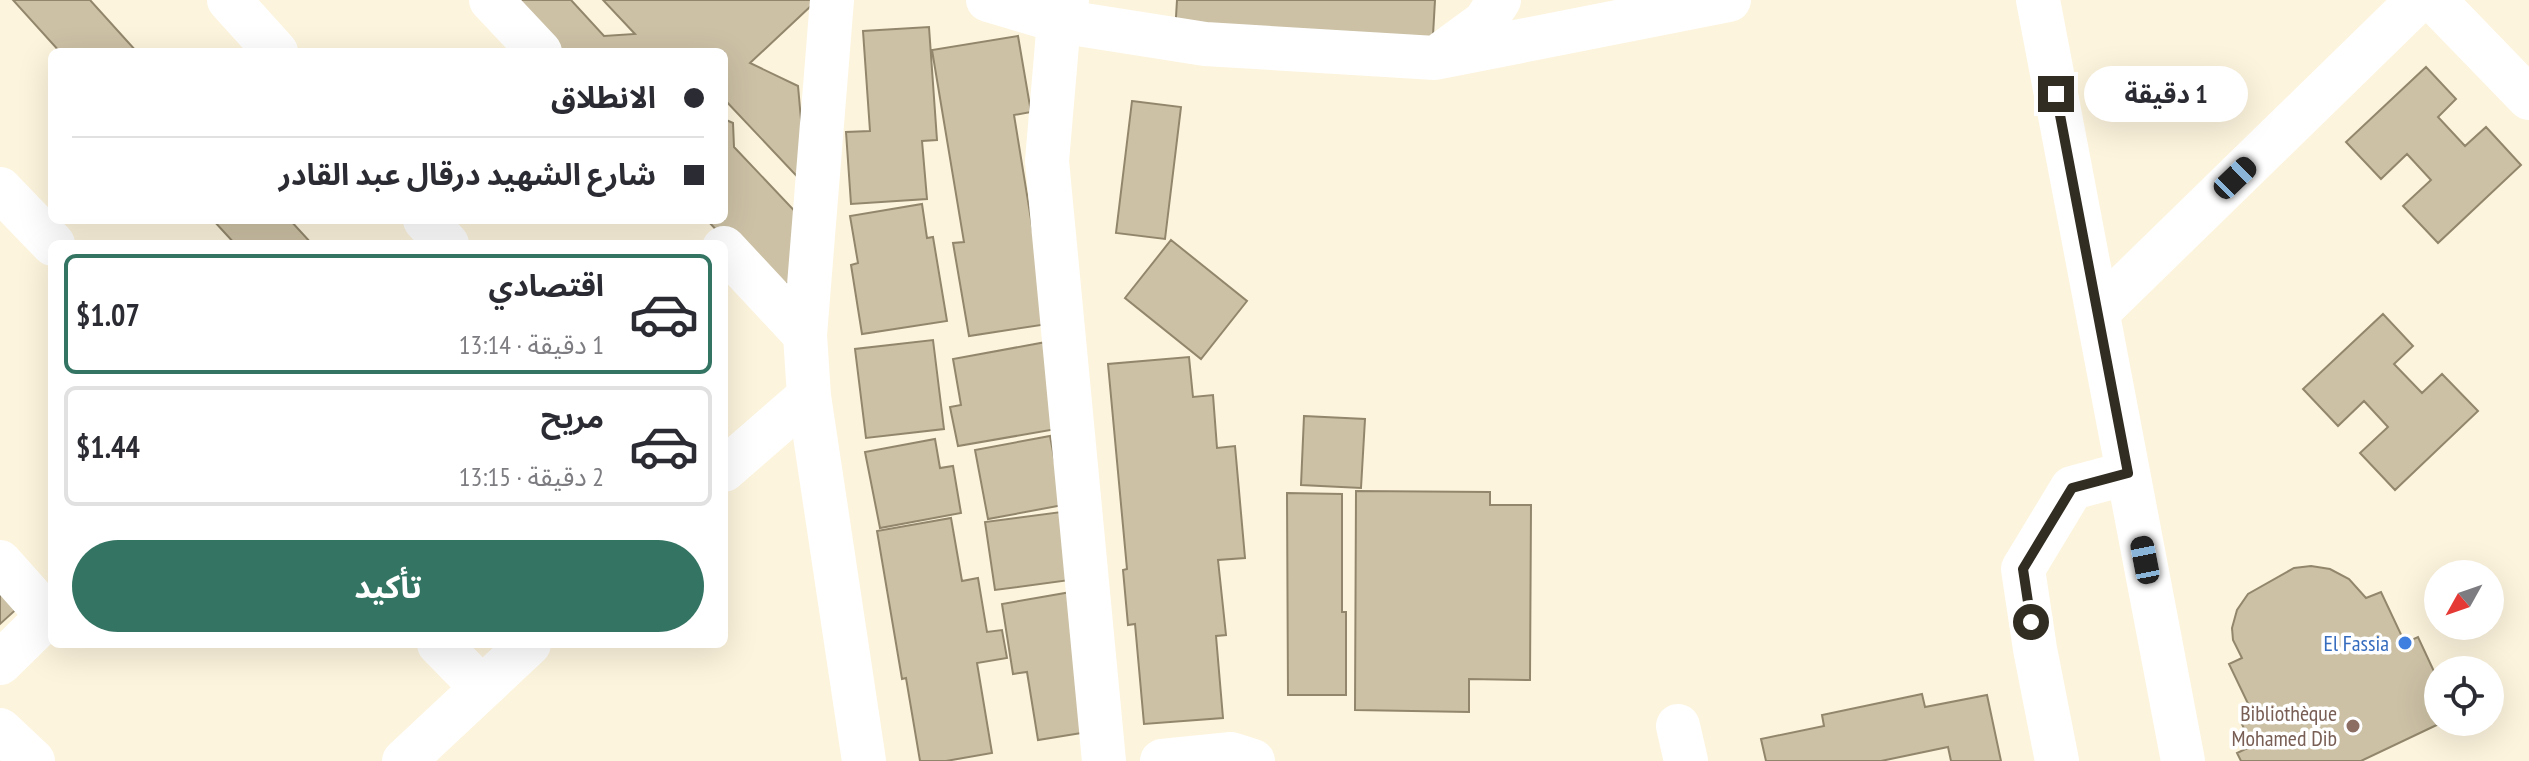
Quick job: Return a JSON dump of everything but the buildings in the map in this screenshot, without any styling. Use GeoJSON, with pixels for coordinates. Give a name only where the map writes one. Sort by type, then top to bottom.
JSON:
{"type":"FeatureCollection","features":[{"type":"Feature","properties":{"kind":"street"},"geometry":{"type":"LineString","coordinates":[[229,0],[272,48]]}},
{"type":"Feature","properties":{"kind":"street"},"geometry":{"type":"LineString","coordinates":[[491,0],[536,48]]}},
{"type":"Feature","properties":{"kind":"street"},"geometry":{"type":"LineString","coordinates":[[832,0],[805,335],[809,396],[864,761]]}},
{"type":"Feature","properties":{"kind":"street"},"geometry":{"type":"LineString","coordinates":[[988,0],[1063,10],[1205,44],[1435,58],[1729,0]]}},
{"type":"Feature","properties":{"kind":"street"},"geometry":{"type":"LineString","coordinates":[[1435,58],[1485,22],[1499,0]]}},
{"type":"Feature","properties":{"kind":"street"},"geometry":{"type":"LineString","coordinates":[[2038,0],[2183,761]]}},
{"type":"Feature","properties":{"kind":"street"},"geometry":{"type":"LineString","coordinates":[[2098,312],[2418,0]]}},
{"type":"Feature","properties":{"kind":"street"},"geometry":{"type":"LineString","coordinates":[[2434,0],[2529,98]]}},
{"type":"Feature","properties":{"kind":"street"},"geometry":{"type":"LineString","coordinates":[[1063,10],[1047,161],[1104,761]]}},
{"type":"Feature","properties":{"kind":"street"},"geometry":{"type":"LineString","coordinates":[[0,189],[49,240]]}},
{"type":"Feature","properties":{"kind":"street"},"geometry":{"type":"LineString","coordinates":[[429,224],[443,240]]}},
{"type":"Feature","properties":{"kind":"street"},"geometry":{"type":"LineString","coordinates":[[702,224],[716,240]]}},
{"type":"Feature","properties":{"kind":"street"},"geometry":{"type":"LineString","coordinates":[[728,252],[805,335]]}},
{"type":"Feature","properties":{"kind":"street"},"geometry":{"type":"LineString","coordinates":[[728,467],[809,396]]}},
{"type":"Feature","properties":{"kind":"street"},"geometry":{"type":"LineString","coordinates":[[2057,761],[2023,569],[2072,488],[2128,473]]}},
{"type":"Feature","properties":{"kind":"street"},"geometry":{"type":"LineString","coordinates":[[0,562],[48,612]]}},
{"type":"Feature","properties":{"kind":"street"},"geometry":{"type":"LineString","coordinates":[[0,663],[48,616]]}},
{"type":"Feature","properties":{"kind":"street"},"geometry":{"type":"LineString","coordinates":[[443,648],[481,687]]}},
{"type":"Feature","properties":{"kind":"street"},"geometry":{"type":"LineString","coordinates":[[404,761],[525,648]]}},
{"type":"Feature","properties":{"kind":"street"},"geometry":{"type":"LineString","coordinates":[[0,730],[33,761]]}},
{"type":"Feature","properties":{"kind":"street"},"geometry":{"type":"LineString","coordinates":[[1162,761],[1231,754],[1253,761]]}},
{"type":"Feature","properties":{"kind":"place","name":"El Fassia"},"geometry":{"type":"Point","coordinates":[2405,643]}},
{"type":"Feature","properties":{"kind":"place","name":"Bibliothèque Mohamed Dib"},"geometry":{"type":"Point","coordinates":[2353,726]}},
{"type":"Feature","properties":{"kind":"route"},"geometry":{"type":"LineString","coordinates":[[2031,622],[2023,569],[2072,488],[2128,473],[2056,94]]}}]}
